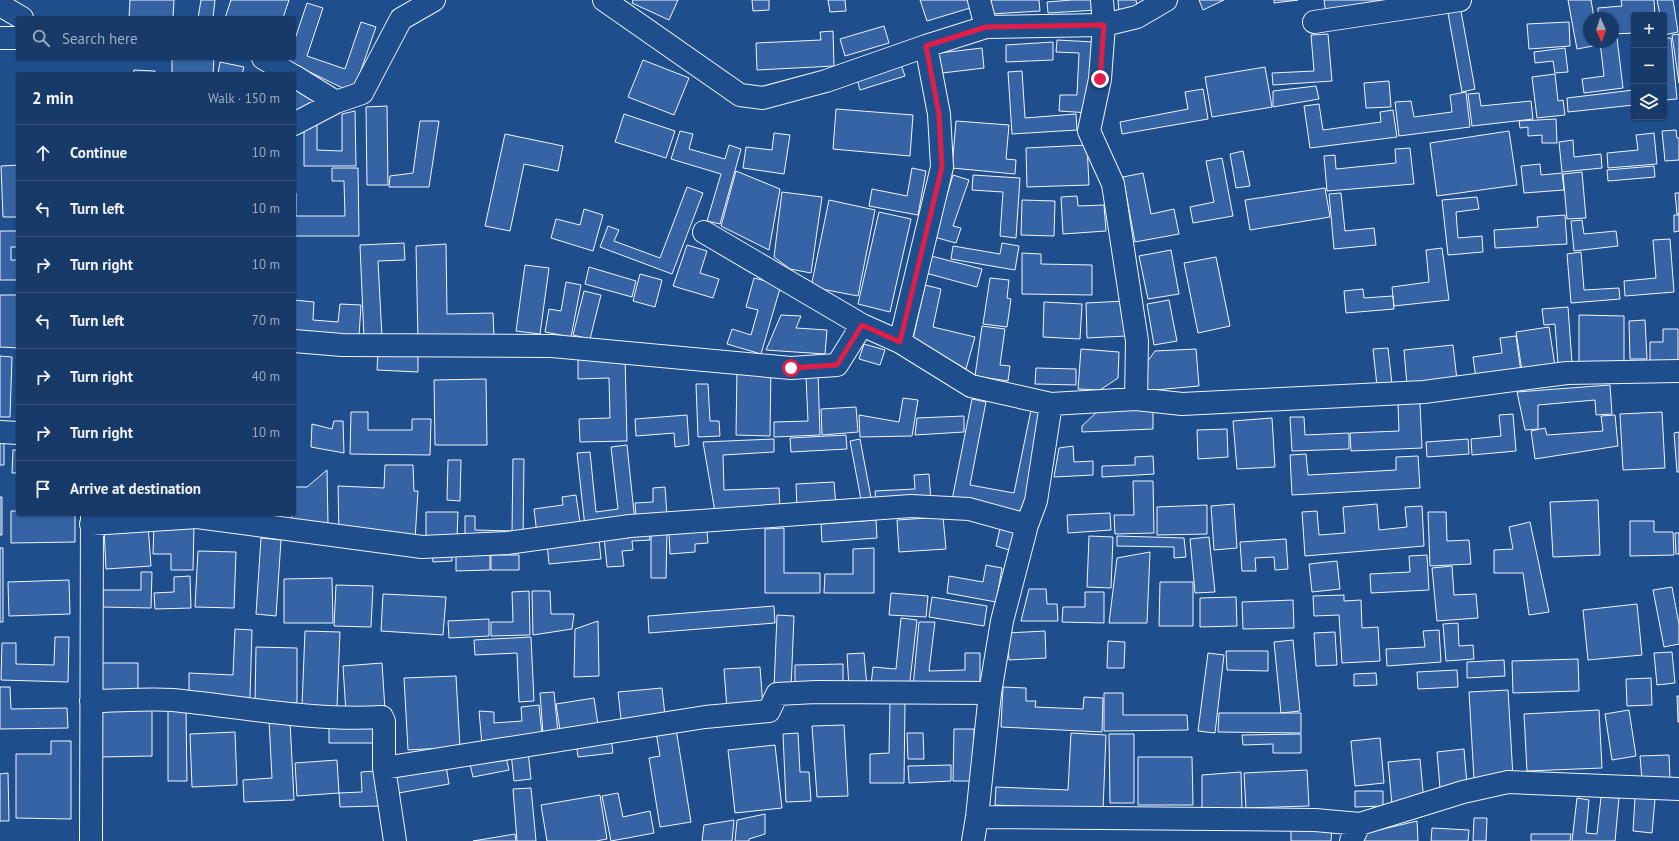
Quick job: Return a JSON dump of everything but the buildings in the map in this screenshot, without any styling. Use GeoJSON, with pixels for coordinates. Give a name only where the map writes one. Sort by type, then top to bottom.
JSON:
{"type":"FeatureCollection","features":[{"type":"Feature","properties":{"kind":"street"},"geometry":{"type":"LineString","coordinates":[[296,123],[336,102],[362,93],[400,19],[434,0]]}},
{"type":"Feature","properties":{"kind":"street"},"geometry":{"type":"LineString","coordinates":[[604,0],[740,95],[763,98],[826,81],[986,27],[1104,25],[1137,17],[1166,0]]}},
{"type":"Feature","properties":{"kind":"street"},"geometry":{"type":"LineString","coordinates":[[979,0],[986,27]]}},
{"type":"Feature","properties":{"kind":"street"},"geometry":{"type":"LineString","coordinates":[[1102,0],[1104,25],[1100,79],[1089,131],[1113,184],[1137,341],[1136,399]]}},
{"type":"Feature","properties":{"kind":"street"},"geometry":{"type":"LineString","coordinates":[[1314,22],[1460,0]]}},
{"type":"Feature","properties":{"kind":"street"},"geometry":{"type":"LineString","coordinates":[[0,5],[19,16]]}},
{"type":"Feature","properties":{"kind":"street"},"geometry":{"type":"LineString","coordinates":[[0,38],[16,38]]}},
{"type":"Feature","properties":{"kind":"street"},"geometry":{"type":"LineString","coordinates":[[900,342],[942,167],[939,114],[926,46]]}},
{"type":"Feature","properties":{"kind":"street"},"geometry":{"type":"LineString","coordinates":[[266,60],[287,72]]}},
{"type":"Feature","properties":{"kind":"street"},"geometry":{"type":"LineString","coordinates":[[296,77],[336,102]]}},
{"type":"Feature","properties":{"kind":"street"},"geometry":{"type":"LineString","coordinates":[[704,232],[862,325],[900,342],[971,386],[1051,404],[1136,399],[1182,404],[1424,392],[1567,373],[1679,371]]}},
{"type":"Feature","properties":{"kind":"street"},"geometry":{"type":"LineString","coordinates":[[296,341],[342,345],[552,346],[791,368],[837,365],[862,325]]}},
{"type":"Feature","properties":{"kind":"street"},"geometry":{"type":"LineString","coordinates":[[973,841],[977,817],[990,693],[1002,621],[1027,525],[1036,501],[1051,404]]}},
{"type":"Feature","properties":{"kind":"street"},"geometry":{"type":"LineString","coordinates":[[0,432],[16,433]]}},
{"type":"Feature","properties":{"kind":"street"},"geometry":{"type":"LineString","coordinates":[[92,841],[92,519],[197,517],[422,548],[507,543],[630,526],[910,506],[968,509],[1027,525]]}},
{"type":"Feature","properties":{"kind":"street"},"geometry":{"type":"LineString","coordinates":[[384,768],[705,717],[769,711],[777,694],[816,692],[990,693]]}},
{"type":"Feature","properties":{"kind":"street"},"geometry":{"type":"LineString","coordinates":[[91,701],[171,700],[254,710],[330,716],[382,717],[384,721],[384,768],[395,841]]}},
{"type":"Feature","properties":{"kind":"street"},"geometry":{"type":"LineString","coordinates":[[977,817],[1314,820],[1356,832],[1463,792],[1508,782],[1679,789]]}},
{"type":"Feature","properties":{"kind":"route"},"geometry":{"type":"LineString","coordinates":[[791,368],[837,365],[862,325],[900,342],[942,167],[939,114],[926,46],[986,27],[1104,25],[1100,79]]}}]}
